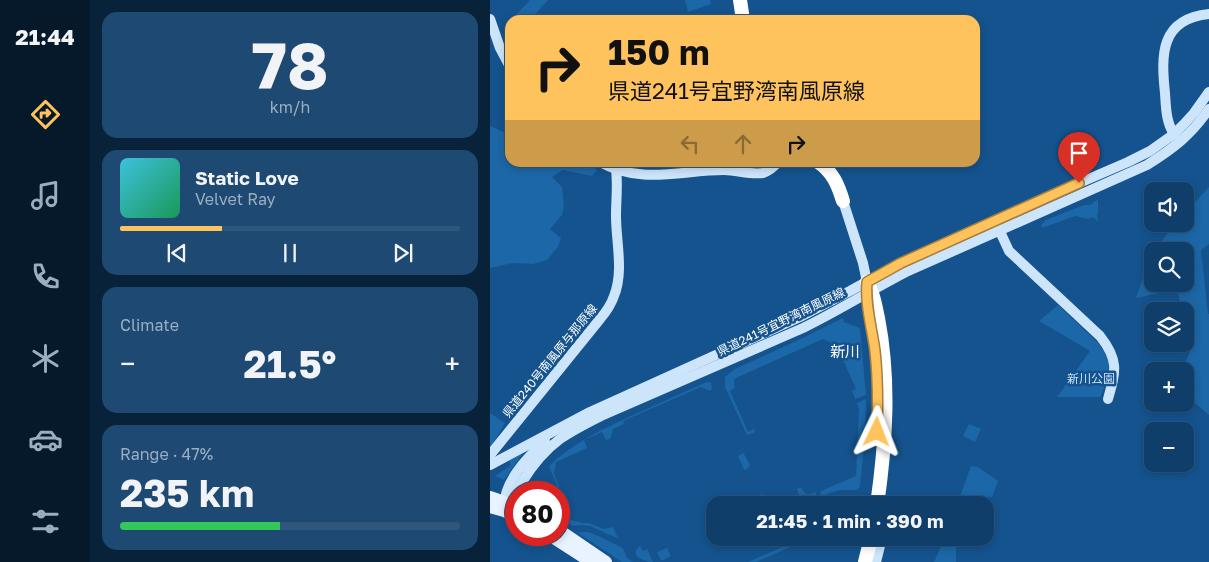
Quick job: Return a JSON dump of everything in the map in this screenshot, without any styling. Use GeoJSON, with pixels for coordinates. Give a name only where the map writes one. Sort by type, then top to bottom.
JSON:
{"type":"FeatureCollection","features":[{"type":"Feature","properties":{"kind":"highway"},"geometry":{"type":"LineString","coordinates":[[740,0],[742,15]]}},
{"type":"Feature","properties":{"kind":"highway"},"geometry":{"type":"LineString","coordinates":[[824,167],[837,182],[843,201]]}},
{"type":"Feature","properties":{"kind":"highway"},"geometry":{"type":"LineString","coordinates":[[868,289],[875,350],[878,404],[875,456],[876,496]]}},
{"type":"Feature","properties":{"kind":"highway"},"geometry":{"type":"LineString","coordinates":[[856,562],[860,546]]}},
{"type":"Feature","properties":{"kind":"highway"},"geometry":{"type":"LineString","coordinates":[[865,562],[869,546]]}},
{"type":"Feature","properties":{"kind":"main road"},"geometry":{"type":"LineString","coordinates":[[1174,134],[1169,127],[1162,61],[1166,43],[1179,25],[1195,17],[1209,14]]}},
{"type":"Feature","properties":{"kind":"main road"},"geometry":{"type":"LineString","coordinates":[[490,19],[505,57]]}},
{"type":"Feature","properties":{"kind":"main road","name":"県道241号宜野湾南風原線"},"geometry":{"type":"LineString","coordinates":[[557,431],[590,412],[789,322],[1148,165],[1168,152],[1187,136],[1209,92]]}},
{"type":"Feature","properties":{"kind":"main road","name":"県道241号宜野湾南風原線"},"geometry":{"type":"LineString","coordinates":[[523,481],[540,458],[558,440],[570,432],[601,416],[791,334],[828,316],[868,289],[901,263],[1150,151],[1209,109]]}},
{"type":"Feature","properties":{"kind":"main road"},"geometry":{"type":"LineString","coordinates":[[610,167],[629,173],[648,175],[704,170],[754,173],[764,172],[772,167]]}},
{"type":"Feature","properties":{"kind":"main road","name":"県道240号南風原与那原線"},"geometry":{"type":"LineString","coordinates":[[490,455],[600,319],[614,298],[618,271],[616,219],[618,180],[616,170]]}},
{"type":"Feature","properties":{"kind":"main road"},"geometry":{"type":"LineString","coordinates":[[843,201],[863,263],[868,289]]}},
{"type":"Feature","properties":{"kind":"main road"},"geometry":{"type":"LineString","coordinates":[[995,220],[1009,250],[1100,336],[1109,348],[1115,370],[1108,399]]}},
{"type":"Feature","properties":{"kind":"main road"},"geometry":{"type":"LineString","coordinates":[[490,465],[557,431]]}},
{"type":"Feature","properties":{"kind":"main road"},"geometry":{"type":"LineString","coordinates":[[513,481],[527,460],[557,431]]}},
{"type":"Feature","properties":{"kind":"main road"},"geometry":{"type":"LineString","coordinates":[[498,446],[496,450],[498,455],[505,458]]}},
{"type":"Feature","properties":{"kind":"main road"},"geometry":{"type":"LineString","coordinates":[[490,497],[505,503]]}},
{"type":"Feature","properties":{"kind":"main road"},"geometry":{"type":"LineString","coordinates":[[490,507],[505,505]]}},
{"type":"Feature","properties":{"kind":"main road"},"geometry":{"type":"LineString","coordinates":[[570,537],[606,562]]}},
{"type":"Feature","properties":{"kind":"main road"},"geometry":{"type":"LineString","coordinates":[[566,546],[591,562]]}},
{"type":"Feature","properties":{"kind":"main road"},"geometry":{"type":"LineString","coordinates":[[876,562],[880,546]]}},
{"type":"Feature","properties":{"kind":"green space"},"geometry":{"type":"Polygon","coordinates":[[[530,0],[548,0],[534,15],[516,15],[530,0]]]}},
{"type":"Feature","properties":{"kind":"green space"},"geometry":{"type":"Polygon","coordinates":[[[685,0],[710,0],[711,4],[688,12],[685,0]]]}},
{"type":"Feature","properties":{"kind":"green space"},"geometry":{"type":"Polygon","coordinates":[[[490,126],[505,133],[505,167],[593,167],[597,170],[592,176],[563,170],[552,177],[562,187],[564,206],[562,215],[550,229],[561,238],[558,247],[547,260],[533,264],[512,263],[490,268],[490,126]]]}},
{"type":"Feature","properties":{"kind":"green space"},"geometry":{"type":"Polygon","coordinates":[[[1209,187],[1209,244],[1201,250],[1209,314],[1209,415],[1194,402],[1194,362],[1185,362],[1190,352],[1194,352],[1194,302],[1180,302],[1178,292],[1194,292],[1194,242],[1161,242],[1169,232],[1194,232],[1194,203],[1209,187]]]}},
{"type":"Feature","properties":{"kind":"green space"},"geometry":{"type":"Polygon","coordinates":[[[1098,200],[1098,222],[1093,217],[1088,219],[1075,216],[1041,227],[1046,220],[1084,205],[1090,205],[1098,200]]]}},
{"type":"Feature","properties":{"kind":"green space"},"geometry":{"type":"Polygon","coordinates":[[[1144,275],[1144,292],[1163,292],[1136,298],[1144,275]]]}},
{"type":"Feature","properties":{"kind":"green space","name":"新川公園"},"geometry":{"type":"Polygon","coordinates":[[[1058,305],[1104,351],[1108,361],[1109,374],[1100,397],[1057,397],[1090,351],[1039,321],[1058,305]]]}},
{"type":"Feature","properties":{"kind":"green space"},"geometry":{"type":"Polygon","coordinates":[[[843,318],[844,322],[860,328],[866,395],[855,399],[852,391],[856,389],[836,344],[831,345],[830,342],[823,339],[734,380],[735,388],[730,391],[748,432],[754,429],[755,431],[747,435],[725,387],[725,377],[735,369],[843,318]]]}},
{"type":"Feature","properties":{"kind":"green space"},"geometry":{"type":"Polygon","coordinates":[[[707,382],[711,383],[712,389],[710,391],[701,387],[623,421],[624,424],[613,429],[610,439],[606,440],[602,432],[587,439],[604,429],[707,382]]]}},
{"type":"Feature","properties":{"kind":"green space"},"geometry":{"type":"Polygon","coordinates":[[[866,399],[865,439],[859,488],[856,490],[839,490],[822,496],[821,491],[856,476],[859,409],[857,403],[866,399]]]}},
{"type":"Feature","properties":{"kind":"green space"},"geometry":{"type":"Polygon","coordinates":[[[490,413],[505,423],[490,449],[490,413]]]}},
{"type":"Feature","properties":{"kind":"green space"},"geometry":{"type":"Polygon","coordinates":[[[969,424],[981,429],[975,442],[963,436],[969,424]]]}},
{"type":"Feature","properties":{"kind":"green space"},"geometry":{"type":"Polygon","coordinates":[[[584,440],[587,448],[556,462],[554,474],[557,481],[549,466],[584,440]]]}},
{"type":"Feature","properties":{"kind":"green space"},"geometry":{"type":"Polygon","coordinates":[[[523,453],[504,480],[495,476],[511,465],[508,459],[523,453]]]}},
{"type":"Feature","properties":{"kind":"green space"},"geometry":{"type":"Polygon","coordinates":[[[743,453],[750,465],[744,470],[738,456],[743,453]]]}},
{"type":"Feature","properties":{"kind":"green space"},"geometry":{"type":"Polygon","coordinates":[[[971,466],[978,467],[998,481],[992,496],[960,496],[971,466]]]}},
{"type":"Feature","properties":{"kind":"green space"},"geometry":{"type":"Polygon","coordinates":[[[800,487],[807,494],[815,492],[817,496],[799,496],[797,489],[800,487]]]}},
{"type":"Feature","properties":{"kind":"green space"},"geometry":{"type":"Polygon","coordinates":[[[570,520],[588,523],[604,529],[613,527],[618,538],[590,526],[570,524],[570,520]]]}},
{"type":"Feature","properties":{"kind":"green space"},"geometry":{"type":"Polygon","coordinates":[[[578,533],[594,534],[623,548],[627,558],[633,562],[622,562],[578,533]]]}},
{"type":"Feature","properties":{"kind":"green space"},"geometry":{"type":"Polygon","coordinates":[[[640,546],[643,551],[647,549],[653,562],[645,561],[636,555],[637,549],[640,546]]]}},
{"type":"Feature","properties":{"kind":"green space"},"geometry":{"type":"Polygon","coordinates":[[[785,546],[793,546],[756,562],[748,562],[785,546]]]}},
{"type":"Feature","properties":{"kind":"green space"},"geometry":{"type":"Polygon","coordinates":[[[941,546],[957,546],[956,562],[934,562],[941,546]]]}},
{"type":"Feature","properties":{"kind":"green space"},"geometry":{"type":"Polygon","coordinates":[[[667,548],[671,556],[661,561],[657,552],[667,548]]]}},
{"type":"Feature","properties":{"kind":"district","name":"新川"},"geometry":{"type":"Point","coordinates":[845,352]}},
{"type":"Feature","properties":{"kind":"route"},"geometry":{"type":"LineString","coordinates":[[877,432],[878,404],[875,350],[866,294],[867,282],[901,263],[1079,183]]}}]}
